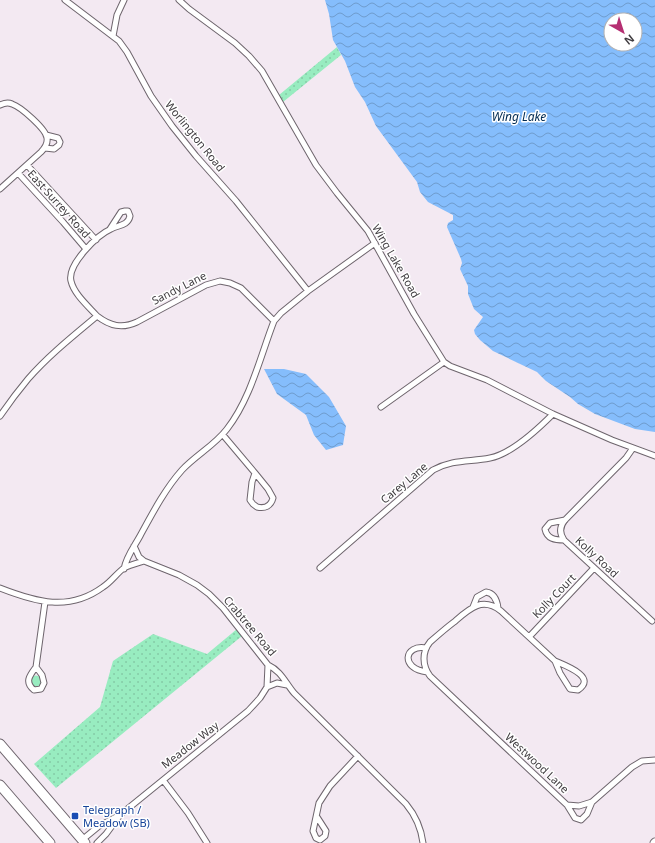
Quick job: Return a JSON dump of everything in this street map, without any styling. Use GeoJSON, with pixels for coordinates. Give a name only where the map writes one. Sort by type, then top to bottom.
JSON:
{"type":"FeatureCollection","features":[{"type":"Feature","properties":{"kind":"highway"},"geometry":{"type":"LineString","coordinates":[[0,744],[84,841]]}},
{"type":"Feature","properties":{"kind":"highway"},"geometry":{"type":"LineString","coordinates":[[0,785],[50,843]]}},
{"type":"Feature","properties":{"kind":"street","name":"Worlington Road"},"geometry":{"type":"LineString","coordinates":[[65,0],[113,36],[127,52],[151,96],[175,130],[236,201],[308,291]]}},
{"type":"Feature","properties":{"kind":"street"},"geometry":{"type":"LineString","coordinates":[[113,36],[117,15],[124,0]]}},
{"type":"Feature","properties":{"kind":"street","name":"Wing Lake Road"},"geometry":{"type":"LineString","coordinates":[[179,0],[235,43],[257,65],[316,165],[360,220],[375,243],[414,314],[444,362]]}},
{"type":"Feature","properties":{"kind":"street"},"geometry":{"type":"LineString","coordinates":[[0,104],[9,103],[19,107],[28,115],[46,135],[47,142],[45,148]]}},
{"type":"Feature","properties":{"kind":"street","name":"East Surrey Road"},"geometry":{"type":"LineString","coordinates":[[0,189],[45,148],[54,149],[59,145],[60,142],[58,138],[46,135]]}},
{"type":"Feature","properties":{"kind":"street"},"geometry":{"type":"LineString","coordinates":[[27,165],[96,240]]}},
{"type":"Feature","properties":{"kind":"street","name":"East Surrey Road"},"geometry":{"type":"LineString","coordinates":[[18,173],[54,211],[86,249]]}},
{"type":"Feature","properties":{"kind":"street"},"geometry":{"type":"LineString","coordinates":[[86,249],[110,229]]}},
{"type":"Feature","properties":{"kind":"street"},"geometry":{"type":"LineString","coordinates":[[124,569],[134,546],[175,479],[188,464],[223,435],[235,417],[246,396],[263,354],[274,321],[308,291],[375,243]]}},
{"type":"Feature","properties":{"kind":"street","name":"Sandy Lane"},"geometry":{"type":"LineString","coordinates":[[86,249],[70,273],[70,281],[74,290],[97,316],[109,324],[116,326],[127,326],[206,285],[220,281],[230,283],[241,288],[274,321]]}},
{"type":"Feature","properties":{"kind":"street"},"geometry":{"type":"LineString","coordinates":[[0,416],[29,378],[55,352],[97,316]]}},
{"type":"Feature","properties":{"kind":"street"},"geometry":{"type":"LineString","coordinates":[[381,407],[444,362],[450,366],[487,380],[553,414],[612,440],[655,456]]}},
{"type":"Feature","properties":{"kind":"street","name":"Carey Lane"},"geometry":{"type":"LineString","coordinates":[[320,568],[433,470],[455,462],[484,459],[500,455],[516,446],[553,414]]}},
{"type":"Feature","properties":{"kind":"street"},"geometry":{"type":"LineString","coordinates":[[223,435],[255,473],[268,489],[273,498],[270,504],[260,508],[254,506],[250,500],[252,482],[255,473]]}},
{"type":"Feature","properties":{"kind":"street"},"geometry":{"type":"LineString","coordinates":[[564,540],[549,537],[545,530],[550,523],[565,520],[626,458],[633,448]]}},
{"type":"Feature","properties":{"kind":"street","name":"Kolly Road"},"geometry":{"type":"LineString","coordinates":[[565,520],[560,530],[561,537],[652,621]]}},
{"type":"Feature","properties":{"kind":"street"},"geometry":{"type":"LineString","coordinates":[[0,588],[30,599],[46,602],[68,601],[92,594],[113,580],[124,569],[144,561],[134,546]]}},
{"type":"Feature","properties":{"kind":"street","name":"Crabtree Road"},"geometry":{"type":"LineString","coordinates":[[144,561],[179,575],[197,585],[209,594],[223,608],[268,665],[277,669],[287,685],[309,708],[396,792],[413,811],[420,826],[423,843]]}},
{"type":"Feature","properties":{"kind":"street","name":"Kolly Court"},"geometry":{"type":"LineString","coordinates":[[529,637],[594,568]]}},
{"type":"Feature","properties":{"kind":"street"},"geometry":{"type":"LineString","coordinates":[[473,607],[477,597],[486,592],[494,595],[498,608]]}},
{"type":"Feature","properties":{"kind":"street"},"geometry":{"type":"LineString","coordinates":[[36,667],[46,602]]}},
{"type":"Feature","properties":{"kind":"street"},"geometry":{"type":"LineString","coordinates":[[427,672],[424,652],[430,642],[473,607],[485,604],[498,608],[555,661],[579,672],[584,680],[584,684],[581,688],[578,690],[570,689],[560,673],[555,661]]}},
{"type":"Feature","properties":{"kind":"street"},"geometry":{"type":"LineString","coordinates":[[426,648],[422,647],[412,652],[409,654],[407,660],[414,668],[427,672]]}},
{"type":"Feature","properties":{"kind":"street"},"geometry":{"type":"LineString","coordinates":[[268,665],[267,687],[277,683],[287,685]]}},
{"type":"Feature","properties":{"kind":"street","name":"Westwood Lane"},"geometry":{"type":"LineString","coordinates":[[427,672],[567,806],[579,806],[592,802],[632,767],[642,761],[655,760]]}},
{"type":"Feature","properties":{"kind":"street","name":"Meadow Way"},"geometry":{"type":"LineString","coordinates":[[84,841],[99,826],[120,815],[241,718],[255,704],[267,687]]}},
{"type":"Feature","properties":{"kind":"street"},"geometry":{"type":"LineString","coordinates":[[317,817],[319,803],[324,794],[358,756]]}},
{"type":"Feature","properties":{"kind":"street"},"geometry":{"type":"LineString","coordinates":[[162,780],[188,813],[207,843]]}},
{"type":"Feature","properties":{"kind":"street"},"geometry":{"type":"LineString","coordinates":[[567,806],[575,818],[581,820],[588,814],[592,802]]}},
{"type":"Feature","properties":{"kind":"street","name":"Meadow Way"},"geometry":{"type":"LineString","coordinates":[[98,843],[120,815]]}},
{"type":"Feature","properties":{"kind":"green space"},"geometry":{"type":"Polygon","coordinates":[[[337,47],[341,55],[283,102],[279,95],[337,47]]]}},
{"type":"Feature","properties":{"kind":"green space"},"geometry":{"type":"Polygon","coordinates":[[[237,629],[242,636],[56,788],[34,764],[100,707],[113,661],[153,634],[207,654],[237,629]]]}},
{"type":"Feature","properties":{"kind":"green space"},"geometry":{"type":"Polygon","coordinates":[[[36,675],[40,677],[42,681],[40,685],[36,687],[32,685],[30,681],[32,677],[36,675]]]}},
{"type":"Feature","properties":{"kind":"water","name":"Wing Lake"},"geometry":{"type":"Polygon","coordinates":[[[325,0],[655,0],[655,432],[635,429],[595,414],[578,404],[546,381],[537,372],[493,351],[475,334],[474,330],[483,317],[474,309],[468,294],[468,286],[460,269],[462,263],[461,259],[447,227],[448,223],[453,220],[453,215],[428,202],[420,192],[417,182],[376,126],[365,102],[355,87],[345,61],[333,40],[325,0]]]}},
{"type":"Feature","properties":{"kind":"water"},"geometry":{"type":"Polygon","coordinates":[[[264,369],[284,369],[306,374],[329,397],[346,426],[343,445],[326,450],[314,435],[306,415],[277,394],[264,369]]]}},
{"type":"Feature","properties":{"kind":"place","name":"Telegraph / Meadow (SB)"},"geometry":{"type":"Point","coordinates":[75,816]}}]}
